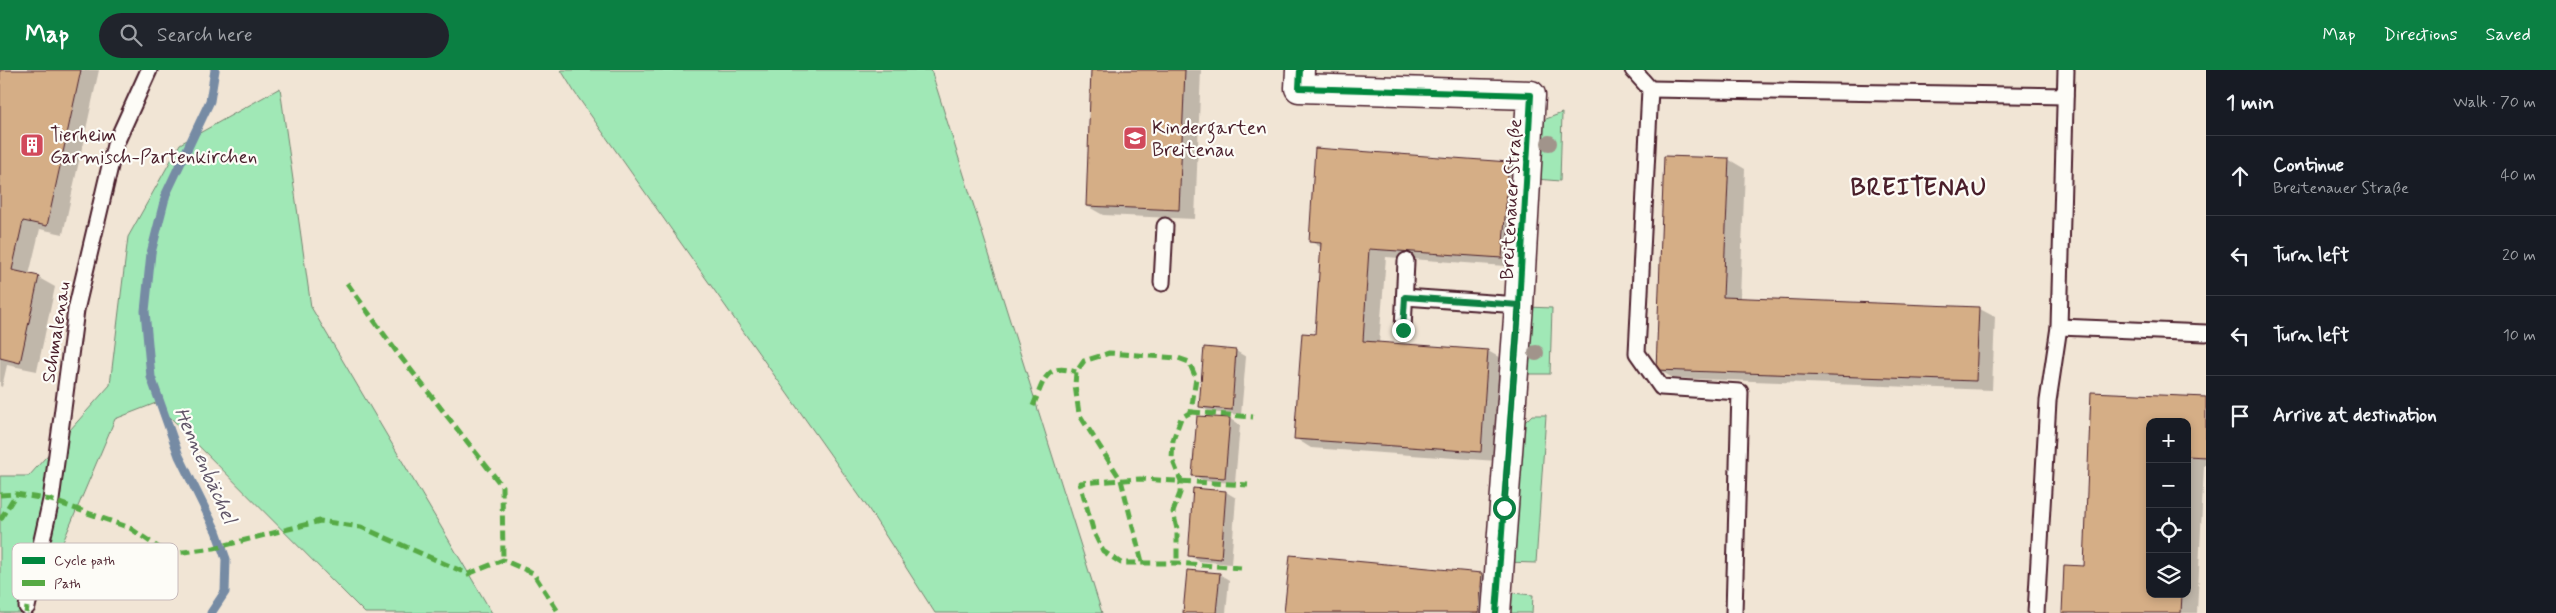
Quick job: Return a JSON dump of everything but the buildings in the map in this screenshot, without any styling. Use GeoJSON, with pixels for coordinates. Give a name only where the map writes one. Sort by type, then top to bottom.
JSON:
{"type":"FeatureCollection","features":[{"type":"Feature","properties":{"kind":"street","name":"Breitenauer Straße"},"geometry":{"type":"LineString","coordinates":[[1300,70],[1299,88],[1531,95],[1519,305],[1496,613]]}},
{"type":"Feature","properties":{"kind":"lane","name":"Schmalenau"},"geometry":{"type":"LineString","coordinates":[[41,543],[51,500],[76,310],[115,145],[149,70]]}},
{"type":"Feature","properties":{"kind":"lane"},"geometry":{"type":"LineString","coordinates":[[1633,70],[1650,89],[1637,352],[1661,387],[1740,392],[1734,613]]}},
{"type":"Feature","properties":{"kind":"lane"},"geometry":{"type":"LineString","coordinates":[[2036,613],[2048,401],[2059,327],[2066,70]]}},
{"type":"Feature","properties":{"kind":"lane"},"geometry":{"type":"LineString","coordinates":[[1650,89],[2065,96]]}},
{"type":"Feature","properties":{"kind":"lane"},"geometry":{"type":"LineString","coordinates":[[1162,283],[1165,226]]}},
{"type":"Feature","properties":{"kind":"lane"},"geometry":{"type":"LineString","coordinates":[[1403,330],[1406,261]]}},
{"type":"Feature","properties":{"kind":"lane"},"geometry":{"type":"LineString","coordinates":[[1405,297],[1519,305]]}},
{"type":"Feature","properties":{"kind":"lane"},"geometry":{"type":"LineString","coordinates":[[2059,327],[2206,333]]}},
{"type":"Feature","properties":{"kind":"lane","name":"Schmalenau"},"geometry":{"type":"LineString","coordinates":[[27,607],[29,600]]}},
{"type":"Feature","properties":{"kind":"green space"},"geometry":{"type":"Polygon","coordinates":[[[561,70],[931,70],[1102,613],[935,613],[868,508],[575,93],[561,70]]]}},
{"type":"Feature","properties":{"kind":"green space"},"geometry":{"type":"Polygon","coordinates":[[[280,88],[311,307],[492,613],[365,613],[156,403],[115,419],[63,543],[12,543],[12,600],[38,600],[33,613],[0,613],[0,476],[29,476],[110,385],[128,237],[180,144],[280,88]]]}},
{"type":"Feature","properties":{"kind":"green space"},"geometry":{"type":"Polygon","coordinates":[[[1562,113],[1560,181],[1536,179],[1538,122],[1562,113]]]}},
{"type":"Feature","properties":{"kind":"green space"},"geometry":{"type":"Polygon","coordinates":[[[1528,307],[1552,308],[1550,374],[1525,374],[1528,307]]]}},
{"type":"Feature","properties":{"kind":"green space"},"geometry":{"type":"Polygon","coordinates":[[[1532,415],[1546,415],[1536,563],[1505,562],[1525,422],[1532,415]]]}},
{"type":"Feature","properties":{"kind":"green space"},"geometry":{"type":"Polygon","coordinates":[[[1502,592],[1533,595],[1532,613],[1500,613],[1502,592]]]}},
{"type":"Feature","properties":{"kind":"waterway","name":"Hennenbächel"},"geometry":{"type":"LineString","coordinates":[[211,613],[225,592],[226,559],[216,531],[179,456],[151,377],[145,311],[151,253],[166,194],[210,101],[215,70]]}},
{"type":"Feature","properties":{"kind":"marked path"},"geometry":{"type":"LineString","coordinates":[[347,283],[396,351],[502,486],[503,560]]}},
{"type":"Feature","properties":{"kind":"marked path"},"geometry":{"type":"LineString","coordinates":[[1142,562],[1121,480],[1079,414],[1075,385],[1076,372],[1084,361],[1109,353],[1178,358],[1189,362],[1196,378],[1191,412],[1181,418],[1173,440],[1172,459],[1181,481],[1180,493],[1173,512],[1177,529],[1177,563]]}},
{"type":"Feature","properties":{"kind":"marked path"},"geometry":{"type":"LineString","coordinates":[[1033,406],[1043,382],[1052,372],[1058,370],[1076,372]]}},
{"type":"Feature","properties":{"kind":"marked path"},"geometry":{"type":"LineString","coordinates":[[1191,412],[1253,417]]}},
{"type":"Feature","properties":{"kind":"marked path"},"geometry":{"type":"LineString","coordinates":[[1241,568],[1177,563],[1121,563],[1103,551],[1094,533],[1080,483],[1140,479],[1248,485]]}},
{"type":"Feature","properties":{"kind":"marked path"},"geometry":{"type":"LineString","coordinates":[[0,495],[16,494],[51,500],[130,528],[152,543]]}},
{"type":"Feature","properties":{"kind":"marked path"},"geometry":{"type":"LineString","coordinates":[[0,520],[16,494]]}},
{"type":"Feature","properties":{"kind":"marked path"},"geometry":{"type":"LineString","coordinates":[[178,553],[214,548],[320,521],[361,527],[468,574],[503,560],[533,573],[559,613]]}},
{"type":"Feature","properties":{"kind":"marked path"},"geometry":{"type":"LineString","coordinates":[[26,613],[27,607]]}},
{"type":"Feature","properties":{"kind":"cycle path"},"geometry":{"type":"LineString","coordinates":[[1300,70],[1299,88],[1531,95],[1519,305],[1496,613]]}},
{"type":"Feature","properties":{"kind":"place","name":"Kindergarten Breitenau"},"geometry":{"type":"Point","coordinates":[1135,138]}},
{"type":"Feature","properties":{"kind":"place","name":"Tierheim Garmisch-Partenkirchen"},"geometry":{"type":"Point","coordinates":[32,145]}},
{"type":"Feature","properties":{"kind":"district","name":"BREITENAU"},"geometry":{"type":"Point","coordinates":[1919,187]}},
{"type":"Feature","properties":{"kind":"route"},"geometry":{"type":"LineString","coordinates":[[1403,330],[1405,297],[1519,305],[1504,508]]}}]}
